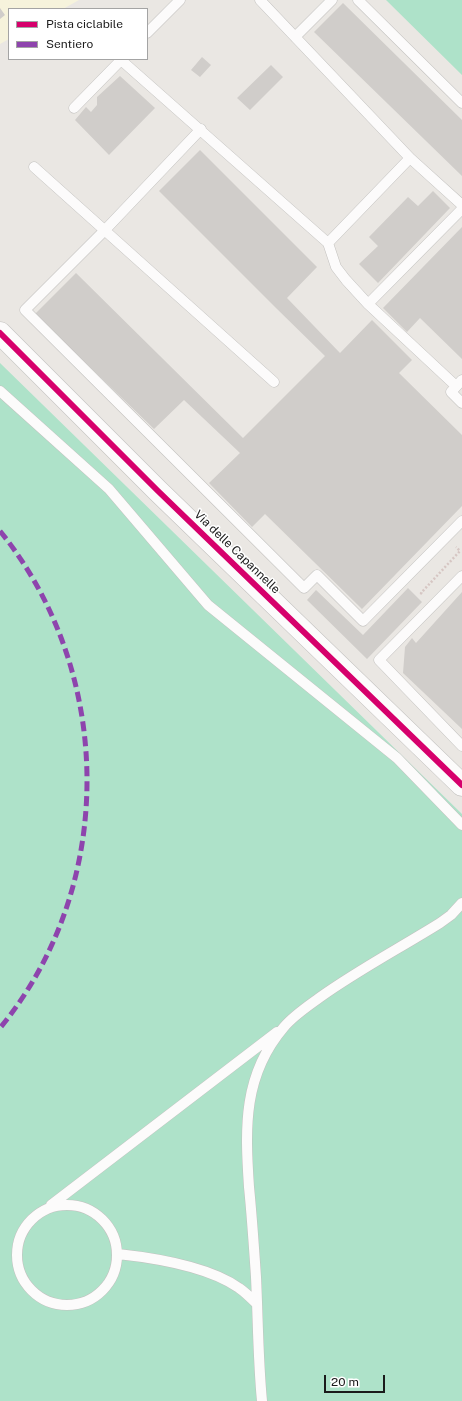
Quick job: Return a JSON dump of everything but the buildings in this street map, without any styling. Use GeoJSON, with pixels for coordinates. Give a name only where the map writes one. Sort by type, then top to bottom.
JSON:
{"type":"FeatureCollection","features":[{"type":"Feature","properties":{"kind":"street","name":"Via delle Capannelle"},"geometry":{"type":"LineString","coordinates":[[0,333],[158,491],[462,784]]}},
{"type":"Feature","properties":{"kind":"lane"},"geometry":{"type":"LineString","coordinates":[[148,32],[180,0]]}},
{"type":"Feature","properties":{"kind":"lane"},"geometry":{"type":"LineString","coordinates":[[260,0],[410,158],[462,206]]}},
{"type":"Feature","properties":{"kind":"lane"},"geometry":{"type":"LineString","coordinates":[[295,37],[332,0]]}},
{"type":"Feature","properties":{"kind":"lane"},"geometry":{"type":"LineString","coordinates":[[358,0],[462,102]]}},
{"type":"Feature","properties":{"kind":"lane"},"geometry":{"type":"LineString","coordinates":[[74,108],[121,60],[201,129],[328,243],[339,271],[368,304],[459,383],[451,392],[462,403]]}},
{"type":"Feature","properties":{"kind":"lane"},"geometry":{"type":"LineString","coordinates":[[201,129],[105,230],[25,310],[304,588],[317,574],[363,621],[462,521]]}},
{"type":"Feature","properties":{"kind":"lane"},"geometry":{"type":"LineString","coordinates":[[328,243],[410,158]]}},
{"type":"Feature","properties":{"kind":"lane"},"geometry":{"type":"LineString","coordinates":[[34,167],[274,382]]}},
{"type":"Feature","properties":{"kind":"lane"},"geometry":{"type":"LineString","coordinates":[[368,304],[462,209]]}},
{"type":"Feature","properties":{"kind":"lane"},"geometry":{"type":"LineString","coordinates":[[0,391],[109,489],[208,605],[397,758],[462,825]]}},
{"type":"Feature","properties":{"kind":"lane"},"geometry":{"type":"LineString","coordinates":[[462,576],[379,660],[462,746]]}},
{"type":"Feature","properties":{"kind":"lane"},"geometry":{"type":"LineString","coordinates":[[47,1208],[63,1204],[79,1205],[95,1212],[107,1223],[115,1238],[118,1254],[116,1270],[108,1285],[96,1297],[82,1304],[65,1306],[48,1302],[34,1294],[23,1280],[17,1264],[17,1247],[22,1231],[32,1218],[312,1004],[334,988],[451,915],[462,903]]}},
{"type":"Feature","properties":{"kind":"lane"},"geometry":{"type":"LineString","coordinates":[[262,1401],[247,1151],[247,1118],[251,1091],[259,1067],[271,1045],[285,1026]]}},
{"type":"Feature","properties":{"kind":"lane"},"geometry":{"type":"LineString","coordinates":[[118,1254],[156,1259],[180,1264],[205,1272],[239,1288],[257,1304]]}},
{"type":"Feature","properties":{"kind":"path"},"geometry":{"type":"LineString","coordinates":[[421,592],[460,551]]}},
{"type":"Feature","properties":{"kind":"shaded area"},"geometry":{"type":"Polygon","coordinates":[[[0,0],[79,0],[65,8],[8,8],[8,40],[0,44],[0,0]]]}},
{"type":"Feature","properties":{"kind":"green space"},"geometry":{"type":"Polygon","coordinates":[[[386,0],[462,0],[462,75],[386,0]]]}},
{"type":"Feature","properties":{"kind":"green space"},"geometry":{"type":"Polygon","coordinates":[[[0,363],[462,814],[462,1401],[0,1401],[0,363]]]}},
{"type":"Feature","properties":{"kind":"marked path"},"geometry":{"type":"LineString","coordinates":[[0,531],[38,587],[65,649],[81,713],[87,780],[82,846],[66,910],[38,972],[0,1028]]}},
{"type":"Feature","properties":{"kind":"cycle path"},"geometry":{"type":"LineString","coordinates":[[0,333],[158,491],[462,785]]}}]}
